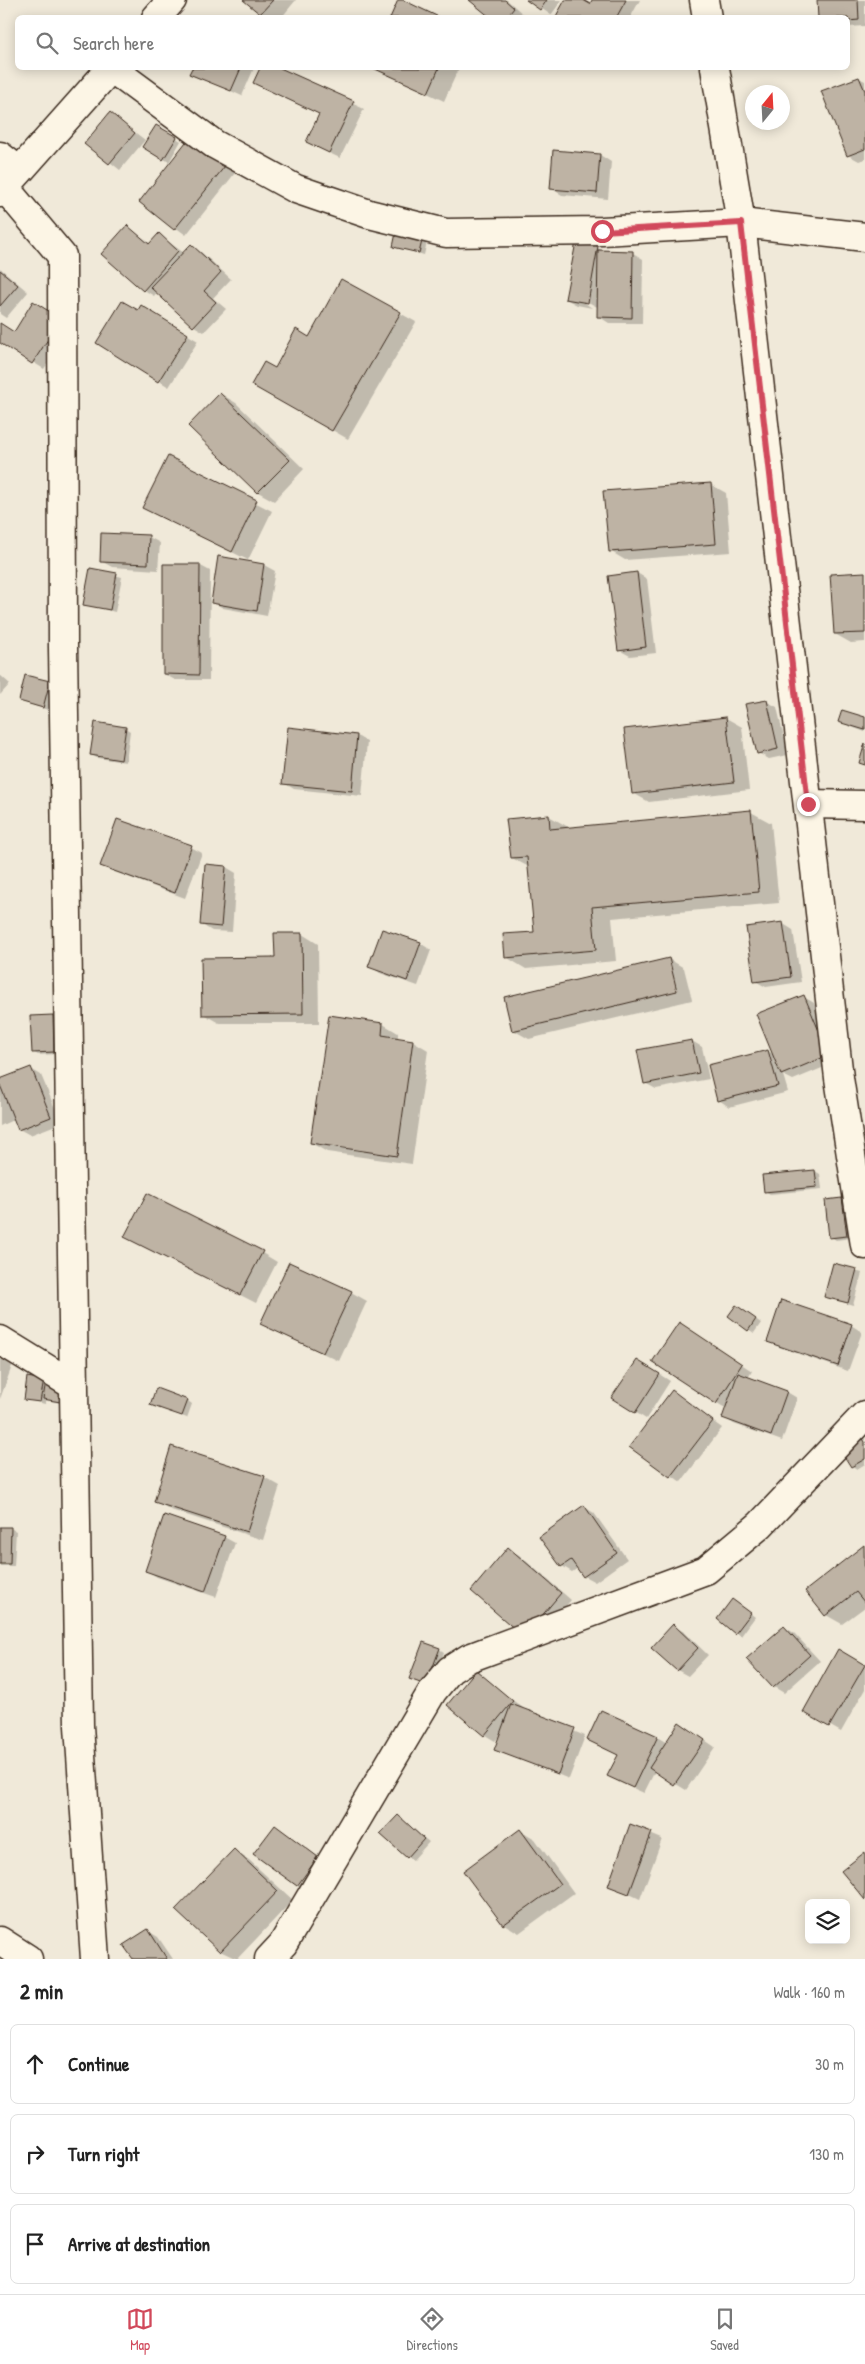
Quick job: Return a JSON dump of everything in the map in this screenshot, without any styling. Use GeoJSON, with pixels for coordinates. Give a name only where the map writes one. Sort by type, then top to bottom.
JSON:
{"type":"FeatureCollection","features":[{"type":"Feature","properties":{"kind":"street"},"geometry":{"type":"LineString","coordinates":[[159,15],[172,0]]}},
{"type":"Feature","properties":{"kind":"street"},"geometry":{"type":"LineString","coordinates":[[704,0],[706,15]]}},
{"type":"Feature","properties":{"kind":"street"},"geometry":{"type":"LineString","coordinates":[[95,1959],[79,1726],[63,647],[62,256],[6,177],[109,70]]}},
{"type":"Feature","properties":{"kind":"street"},"geometry":{"type":"LineString","coordinates":[[114,70],[214,144],[296,190],[369,214],[446,233],[602,231],[741,223],[865,237]]}},
{"type":"Feature","properties":{"kind":"street"},"geometry":{"type":"LineString","coordinates":[[715,70],[741,223],[839,1078],[865,1245]]}},
{"type":"Feature","properties":{"kind":"street"},"geometry":{"type":"LineString","coordinates":[[808,804],[865,804]]}},
{"type":"Feature","properties":{"kind":"street"},"geometry":{"type":"LineString","coordinates":[[0,1340],[73,1386]]}},
{"type":"Feature","properties":{"kind":"street"},"geometry":{"type":"LineString","coordinates":[[269,1959],[283,1944],[432,1692],[450,1670],[469,1658],[706,1570],[760,1525],[865,1415]]}},
{"type":"Feature","properties":{"kind":"street"},"geometry":{"type":"LineString","coordinates":[[0,1941],[28,1959]]}},
{"type":"Feature","properties":{"kind":"building"},"geometry":{"type":"Polygon","coordinates":[[[243,0],[273,0],[260,14],[243,0]]]}},
{"type":"Feature","properties":{"kind":"building"},"geometry":{"type":"Polygon","coordinates":[[[398,0],[403,0],[435,15],[391,15],[398,0]]]}},
{"type":"Feature","properties":{"kind":"building"},"geometry":{"type":"Polygon","coordinates":[[[469,0],[505,0],[514,8],[508,15],[487,15],[469,0]]]}},
{"type":"Feature","properties":{"kind":"building"},"geometry":{"type":"Polygon","coordinates":[[[526,0],[547,0],[540,10],[526,0]]]}},
{"type":"Feature","properties":{"kind":"building"},"geometry":{"type":"Polygon","coordinates":[[[565,0],[583,0],[590,4],[592,0],[626,0],[618,15],[557,15],[565,0]]]}},
{"type":"Feature","properties":{"kind":"building"},"geometry":{"type":"Polygon","coordinates":[[[817,0],[858,0],[859,20],[850,21],[850,15],[818,15],[817,0]]]}},
{"type":"Feature","properties":{"kind":"building"},"geometry":{"type":"Polygon","coordinates":[[[191,70],[240,70],[231,91],[189,74],[191,70]]]}},
{"type":"Feature","properties":{"kind":"building"},"geometry":{"type":"Polygon","coordinates":[[[259,70],[284,70],[354,101],[329,153],[306,142],[319,114],[253,83],[259,70]]]}},
{"type":"Feature","properties":{"kind":"building"},"geometry":{"type":"Polygon","coordinates":[[[377,70],[438,70],[428,93],[377,70]]]}},
{"type":"Feature","properties":{"kind":"building"},"geometry":{"type":"Polygon","coordinates":[[[859,77],[865,91],[865,149],[847,156],[821,91],[859,77]]]}},
{"type":"Feature","properties":{"kind":"building"},"geometry":{"type":"Polygon","coordinates":[[[110,112],[135,133],[109,164],[84,144],[110,112]]]}},
{"type":"Feature","properties":{"kind":"building"},"geometry":{"type":"Polygon","coordinates":[[[156,125],[177,137],[163,160],[142,147],[156,125]]]}},
{"type":"Feature","properties":{"kind":"building"},"geometry":{"type":"Polygon","coordinates":[[[193,133],[229,161],[174,230],[139,202],[193,133]]]}},
{"type":"Feature","properties":{"kind":"building"},"geometry":{"type":"Polygon","coordinates":[[[553,150],[600,154],[597,193],[550,189],[553,150]]]}},
{"type":"Feature","properties":{"kind":"building"},"geometry":{"type":"Polygon","coordinates":[[[127,225],[149,244],[159,233],[178,251],[143,291],[101,254],[127,225]]]}},
{"type":"Feature","properties":{"kind":"building"},"geometry":{"type":"Polygon","coordinates":[[[397,228],[424,233],[419,253],[393,247],[397,228]]]}},
{"type":"Feature","properties":{"kind":"building"},"geometry":{"type":"Polygon","coordinates":[[[576,242],[598,246],[588,303],[565,299],[576,242]]]}},
{"type":"Feature","properties":{"kind":"building"},"geometry":{"type":"Polygon","coordinates":[[[191,244],[221,272],[204,291],[216,302],[193,327],[150,287],[191,244]]]}},
{"type":"Feature","properties":{"kind":"building"},"geometry":{"type":"Polygon","coordinates":[[[598,250],[633,251],[632,318],[597,317],[598,250]]]}},
{"type":"Feature","properties":{"kind":"building"},"geometry":{"type":"Polygon","coordinates":[[[0,270],[18,285],[0,306],[0,270]]]}},
{"type":"Feature","properties":{"kind":"building"},"geometry":{"type":"Polygon","coordinates":[[[341,279],[401,312],[332,431],[251,385],[264,362],[275,368],[296,329],[309,337],[341,279]]]}},
{"type":"Feature","properties":{"kind":"building"},"geometry":{"type":"Polygon","coordinates":[[[33,301],[61,319],[32,364],[0,343],[0,323],[14,332],[33,301]]]}},
{"type":"Feature","properties":{"kind":"building"},"geometry":{"type":"Polygon","coordinates":[[[122,301],[138,310],[141,305],[188,334],[158,382],[96,343],[122,301]]]}},
{"type":"Feature","properties":{"kind":"building"},"geometry":{"type":"Polygon","coordinates":[[[220,393],[290,460],[257,493],[188,426],[220,393]]]}},
{"type":"Feature","properties":{"kind":"building"},"geometry":{"type":"Polygon","coordinates":[[[168,456],[257,500],[232,552],[142,508],[168,456]]]}},
{"type":"Feature","properties":{"kind":"building"},"geometry":{"type":"Polygon","coordinates":[[[711,483],[716,544],[609,552],[603,491],[711,483]]]}},
{"type":"Feature","properties":{"kind":"building"},"geometry":{"type":"Polygon","coordinates":[[[101,533],[149,535],[148,564],[100,562],[101,533]]]}},
{"type":"Feature","properties":{"kind":"building"},"geometry":{"type":"Polygon","coordinates":[[[218,556],[264,564],[257,611],[211,603],[218,556]]]}},
{"type":"Feature","properties":{"kind":"building"},"geometry":{"type":"Polygon","coordinates":[[[163,564],[200,564],[199,675],[163,674],[163,564]]]}},
{"type":"Feature","properties":{"kind":"building"},"geometry":{"type":"Polygon","coordinates":[[[90,568],[117,573],[110,610],[83,605],[90,568]]]}},
{"type":"Feature","properties":{"kind":"building"},"geometry":{"type":"Polygon","coordinates":[[[637,572],[646,647],[618,651],[608,576],[637,572]]]}},
{"type":"Feature","properties":{"kind":"building"},"geometry":{"type":"Polygon","coordinates":[[[865,572],[865,633],[834,634],[830,574],[865,572]]]}},
{"type":"Feature","properties":{"kind":"building"},"geometry":{"type":"Polygon","coordinates":[[[25,675],[50,681],[43,708],[19,701],[25,675]]]}},
{"type":"Feature","properties":{"kind":"building"},"geometry":{"type":"Polygon","coordinates":[[[767,700],[778,749],[757,754],[745,704],[767,700]]]}},
{"type":"Feature","properties":{"kind":"building"},"geometry":{"type":"Polygon","coordinates":[[[842,710],[865,717],[865,730],[838,722],[842,710]]]}},
{"type":"Feature","properties":{"kind":"building"},"geometry":{"type":"Polygon","coordinates":[[[726,717],[734,782],[632,794],[624,729],[726,717]]]}},
{"type":"Feature","properties":{"kind":"building"},"geometry":{"type":"Polygon","coordinates":[[[95,722],[126,727],[121,760],[90,755],[95,722]]]}},
{"type":"Feature","properties":{"kind":"building"},"geometry":{"type":"Polygon","coordinates":[[[288,727],[357,735],[352,791],[282,784],[288,727]]]}},
{"type":"Feature","properties":{"kind":"building"},"geometry":{"type":"Polygon","coordinates":[[[865,743],[865,765],[859,763],[865,743]]]}},
{"type":"Feature","properties":{"kind":"building"},"geometry":{"type":"Polygon","coordinates":[[[751,810],[759,892],[592,907],[596,950],[505,958],[503,934],[534,932],[527,857],[511,858],[506,819],[549,815],[550,829],[751,810]]]}},
{"type":"Feature","properties":{"kind":"building"},"geometry":{"type":"Polygon","coordinates":[[[117,819],[192,845],[175,893],[100,866],[117,819]]]}},
{"type":"Feature","properties":{"kind":"building"},"geometry":{"type":"Polygon","coordinates":[[[205,864],[226,866],[221,927],[200,925],[205,864]]]}},
{"type":"Feature","properties":{"kind":"building"},"geometry":{"type":"Polygon","coordinates":[[[783,922],[791,977],[754,982],[746,927],[783,922]]]}},
{"type":"Feature","properties":{"kind":"building"},"geometry":{"type":"Polygon","coordinates":[[[382,929],[421,942],[407,981],[368,967],[382,929]]]}},
{"type":"Feature","properties":{"kind":"building"},"geometry":{"type":"Polygon","coordinates":[[[274,933],[302,933],[303,1014],[202,1015],[201,958],[275,957],[274,933]]]}},
{"type":"Feature","properties":{"kind":"building"},"geometry":{"type":"Polygon","coordinates":[[[669,958],[677,991],[512,1031],[504,997],[669,958]]]}},
{"type":"Feature","properties":{"kind":"building"},"geometry":{"type":"Polygon","coordinates":[[[804,995],[829,1055],[781,1075],[756,1014],[804,995]]]}},
{"type":"Feature","properties":{"kind":"building"},"geometry":{"type":"Polygon","coordinates":[[[53,1015],[54,1052],[32,1053],[30,1016],[53,1015]]]}},
{"type":"Feature","properties":{"kind":"building"},"geometry":{"type":"Polygon","coordinates":[[[329,1015],[383,1023],[382,1035],[413,1040],[397,1156],[310,1143],[329,1015]]]}},
{"type":"Feature","properties":{"kind":"building"},"geometry":{"type":"Polygon","coordinates":[[[692,1040],[699,1073],[644,1084],[637,1050],[692,1040]]]}},
{"type":"Feature","properties":{"kind":"building"},"geometry":{"type":"Polygon","coordinates":[[[768,1050],[778,1086],[717,1101],[708,1065],[768,1050]]]}},
{"type":"Feature","properties":{"kind":"building"},"geometry":{"type":"Polygon","coordinates":[[[31,1067],[51,1117],[18,1130],[0,1085],[0,1079],[31,1067]]]}},
{"type":"Feature","properties":{"kind":"building"},"geometry":{"type":"Polygon","coordinates":[[[815,1170],[817,1187],[764,1192],[762,1175],[815,1170]]]}},
{"type":"Feature","properties":{"kind":"building"},"geometry":{"type":"Polygon","coordinates":[[[147,1193],[263,1251],[240,1295],[124,1237],[147,1193]]]}},
{"type":"Feature","properties":{"kind":"building"},"geometry":{"type":"Polygon","coordinates":[[[842,1198],[847,1236],[829,1238],[825,1200],[842,1198]]]}},
{"type":"Feature","properties":{"kind":"building"},"geometry":{"type":"Polygon","coordinates":[[[289,1262],[352,1291],[323,1353],[260,1324],[289,1262]]]}},
{"type":"Feature","properties":{"kind":"building"},"geometry":{"type":"Polygon","coordinates":[[[833,1263],[857,1269],[848,1303],[824,1297],[833,1263]]]}},
{"type":"Feature","properties":{"kind":"building"},"geometry":{"type":"Polygon","coordinates":[[[781,1300],[852,1324],[838,1366],[767,1342],[781,1300]]]}},
{"type":"Feature","properties":{"kind":"building"},"geometry":{"type":"Polygon","coordinates":[[[736,1305],[756,1319],[748,1331],[728,1316],[736,1305]]]}},
{"type":"Feature","properties":{"kind":"building"},"geometry":{"type":"Polygon","coordinates":[[[679,1322],[742,1364],[716,1404],[652,1362],[679,1322]]]}},
{"type":"Feature","properties":{"kind":"building"},"geometry":{"type":"Polygon","coordinates":[[[637,1360],[660,1374],[635,1413],[611,1398],[637,1360]]]}},
{"type":"Feature","properties":{"kind":"building"},"geometry":{"type":"Polygon","coordinates":[[[738,1373],[787,1391],[771,1436],[722,1418],[738,1373]]]}},
{"type":"Feature","properties":{"kind":"building"},"geometry":{"type":"Polygon","coordinates":[[[47,1374],[71,1378],[66,1403],[43,1399],[47,1374]]]}},
{"type":"Feature","properties":{"kind":"building"},"geometry":{"type":"Polygon","coordinates":[[[27,1377],[44,1380],[40,1402],[24,1400],[27,1377]]]}},
{"type":"Feature","properties":{"kind":"building"},"geometry":{"type":"Polygon","coordinates":[[[156,1388],[188,1400],[182,1416],[150,1405],[156,1388]]]}},
{"type":"Feature","properties":{"kind":"building"},"geometry":{"type":"Polygon","coordinates":[[[672,1390],[713,1421],[670,1477],[629,1447],[672,1390]]]}},
{"type":"Feature","properties":{"kind":"building"},"geometry":{"type":"Polygon","coordinates":[[[860,1434],[865,1442],[865,1459],[851,1467],[839,1448],[860,1434]]]}},
{"type":"Feature","properties":{"kind":"building"},"geometry":{"type":"Polygon","coordinates":[[[171,1446],[265,1476],[247,1532],[154,1502],[171,1446]]]}},
{"type":"Feature","properties":{"kind":"building"},"geometry":{"type":"Polygon","coordinates":[[[584,1505],[617,1553],[583,1577],[571,1560],[561,1567],[539,1537],[584,1505]]]}},
{"type":"Feature","properties":{"kind":"building"},"geometry":{"type":"Polygon","coordinates":[[[164,1515],[225,1536],[205,1592],[145,1571],[164,1515]]]}},
{"type":"Feature","properties":{"kind":"building"},"geometry":{"type":"Polygon","coordinates":[[[0,1527],[11,1527],[10,1564],[0,1564],[0,1527]]]}},
{"type":"Feature","properties":{"kind":"building"},"geometry":{"type":"Polygon","coordinates":[[[864,1545],[865,1603],[856,1592],[825,1616],[805,1591],[864,1545]]]}},
{"type":"Feature","properties":{"kind":"building"},"geometry":{"type":"Polygon","coordinates":[[[508,1547],[561,1593],[524,1637],[471,1591],[508,1547]]]}},
{"type":"Feature","properties":{"kind":"building"},"geometry":{"type":"Polygon","coordinates":[[[732,1599],[751,1613],[735,1634],[717,1619],[732,1599]]]}},
{"type":"Feature","properties":{"kind":"building"},"geometry":{"type":"Polygon","coordinates":[[[673,1624],[698,1648],[677,1671],[651,1648],[673,1624]]]}},
{"type":"Feature","properties":{"kind":"building"},"geometry":{"type":"Polygon","coordinates":[[[784,1626],[810,1655],[773,1688],[746,1659],[784,1626]]]}},
{"type":"Feature","properties":{"kind":"building"},"geometry":{"type":"Polygon","coordinates":[[[423,1642],[440,1648],[426,1685],[409,1679],[423,1642]]]}},
{"type":"Feature","properties":{"kind":"building"},"geometry":{"type":"Polygon","coordinates":[[[838,1649],[865,1665],[829,1727],[803,1712],[838,1649]]]}},
{"type":"Feature","properties":{"kind":"building"},"geometry":{"type":"Polygon","coordinates":[[[476,1670],[513,1701],[484,1736],[447,1705],[476,1670]]]}},
{"type":"Feature","properties":{"kind":"building"},"geometry":{"type":"Polygon","coordinates":[[[511,1704],[575,1728],[558,1774],[494,1750],[511,1704]]]}},
{"type":"Feature","properties":{"kind":"building"},"geometry":{"type":"Polygon","coordinates":[[[601,1710],[658,1736],[633,1788],[607,1776],[618,1755],[587,1740],[601,1710]]]}},
{"type":"Feature","properties":{"kind":"building"},"geometry":{"type":"Polygon","coordinates":[[[679,1722],[705,1740],[674,1785],[649,1768],[679,1722]]]}},
{"type":"Feature","properties":{"kind":"building"},"geometry":{"type":"Polygon","coordinates":[[[398,1815],[424,1839],[407,1858],[380,1834],[398,1815]]]}},
{"type":"Feature","properties":{"kind":"building"},"geometry":{"type":"Polygon","coordinates":[[[630,1824],[652,1832],[629,1894],[608,1886],[630,1824]]]}},
{"type":"Feature","properties":{"kind":"building"},"geometry":{"type":"Polygon","coordinates":[[[275,1825],[318,1857],[297,1886],[253,1854],[275,1825]]]}},
{"type":"Feature","properties":{"kind":"building"},"geometry":{"type":"Polygon","coordinates":[[[520,1829],[560,1884],[503,1925],[463,1871],[520,1829]]]}},
{"type":"Feature","properties":{"kind":"building"},"geometry":{"type":"Polygon","coordinates":[[[234,1849],[278,1891],[220,1952],[175,1910],[234,1849]]]}},
{"type":"Feature","properties":{"kind":"building"},"geometry":{"type":"Polygon","coordinates":[[[865,1852],[865,1900],[841,1871],[865,1852]]]}},
{"type":"Feature","properties":{"kind":"building"},"geometry":{"type":"Polygon","coordinates":[[[148,1929],[167,1959],[133,1959],[123,1945],[148,1929]]]}},
{"type":"Feature","properties":{"kind":"route"},"geometry":{"type":"LineString","coordinates":[[602,231],[741,223],[808,804]]}}]}
